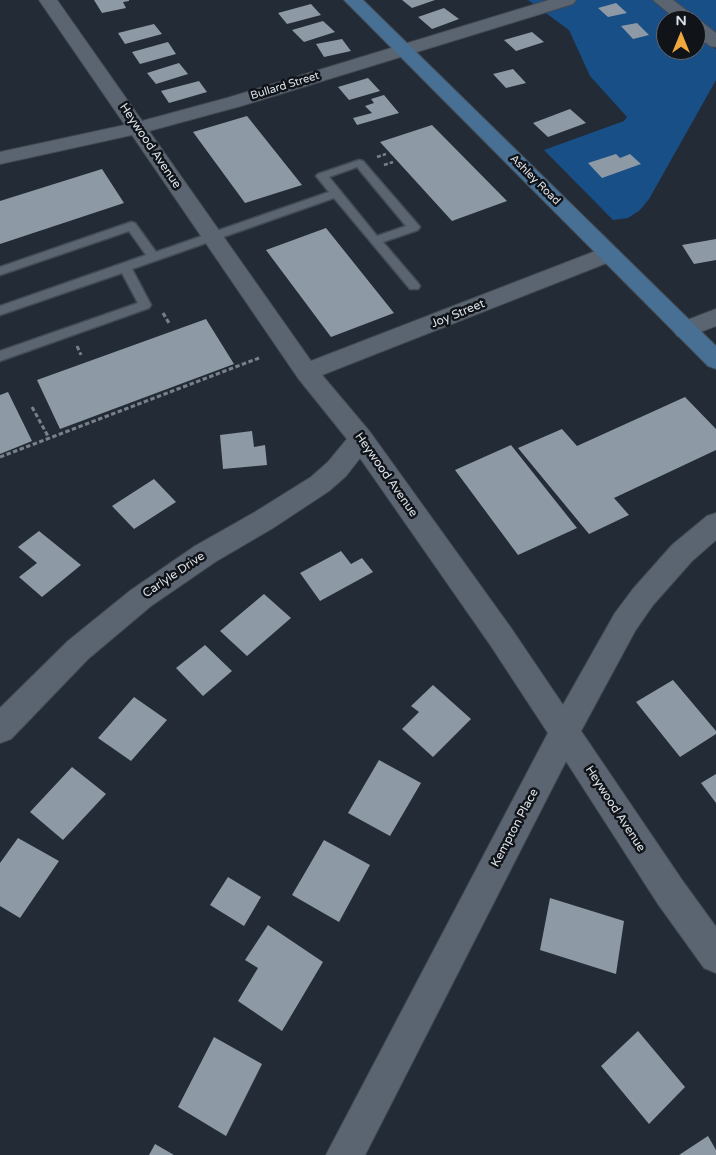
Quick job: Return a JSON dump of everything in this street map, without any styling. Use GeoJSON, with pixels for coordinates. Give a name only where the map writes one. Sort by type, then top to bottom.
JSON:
{"type":"FeatureCollection","features":[{"type":"Feature","properties":{"kind":"street","name":"Heywood Avenue"},"geometry":{"type":"LineString","coordinates":[[48,0],[306,372],[335,403],[501,637],[670,892],[716,956]]}},
{"type":"Feature","properties":{"kind":"street","name":"Ashley Road"},"geometry":{"type":"LineString","coordinates":[[354,0],[716,360]]}},
{"type":"Feature","properties":{"kind":"street","name":"Bullard Street"},"geometry":{"type":"LineString","coordinates":[[0,158],[138,128],[234,102],[567,0]]}},
{"type":"Feature","properties":{"kind":"street"},"geometry":{"type":"LineString","coordinates":[[662,0],[675,10]]}},
{"type":"Feature","properties":{"kind":"street"},"geometry":{"type":"LineString","coordinates":[[706,34],[716,42]]}},
{"type":"Feature","properties":{"kind":"street","name":"Joy Street"},"geometry":{"type":"LineString","coordinates":[[306,372],[609,254]]}},
{"type":"Feature","properties":{"kind":"street"},"geometry":{"type":"LineString","coordinates":[[685,330],[716,317]]}},
{"type":"Feature","properties":{"kind":"street","name":"Carlyle Drive"},"geometry":{"type":"LineString","coordinates":[[0,729],[78,650],[141,598],[205,554],[264,520],[320,484],[337,469],[362,440]]}},
{"type":"Feature","properties":{"kind":"street","name":"Kempton Place"},"geometry":{"type":"LineString","coordinates":[[346,1155],[564,733],[625,622],[638,603],[682,553],[716,524]]}},
{"type":"Feature","properties":{"kind":"lane"},"geometry":{"type":"LineString","coordinates":[[375,241],[414,227],[359,164],[322,176],[375,241],[414,286]]}},
{"type":"Feature","properties":{"kind":"lane"},"geometry":{"type":"LineString","coordinates":[[0,311],[336,194]]}},
{"type":"Feature","properties":{"kind":"lane"},"geometry":{"type":"LineString","coordinates":[[0,271],[131,226],[154,258]]}},
{"type":"Feature","properties":{"kind":"lane"},"geometry":{"type":"LineString","coordinates":[[0,356],[145,305],[125,268]]}},
{"type":"Feature","properties":{"kind":"path"},"geometry":{"type":"LineString","coordinates":[[0,457],[259,358]]}},
{"type":"Feature","properties":{"kind":"path"},"geometry":{"type":"LineString","coordinates":[[32,407],[49,438]]}},
{"type":"Feature","properties":{"kind":"shaded area"},"geometry":{"type":"Polygon","coordinates":[[[528,0],[716,0],[716,42],[713,47],[716,49],[716,80],[649,199],[640,210],[628,218],[613,220],[544,150],[624,121],[627,117],[590,76],[569,30],[528,0]]]}},
{"type":"Feature","properties":{"kind":"building"},"geometry":{"type":"Polygon","coordinates":[[[94,0],[129,1],[123,2],[126,8],[102,13],[94,0]]]}},
{"type":"Feature","properties":{"kind":"building"},"geometry":{"type":"Polygon","coordinates":[[[402,0],[435,0],[412,8],[402,0]]]}},
{"type":"Feature","properties":{"kind":"building"},"geometry":{"type":"Polygon","coordinates":[[[616,3],[627,13],[608,17],[598,8],[616,3]]]}},
{"type":"Feature","properties":{"kind":"building"},"geometry":{"type":"Polygon","coordinates":[[[311,4],[321,15],[287,24],[278,13],[311,4]]]}},
{"type":"Feature","properties":{"kind":"building"},"geometry":{"type":"Polygon","coordinates":[[[444,8],[459,19],[432,29],[418,17],[444,8]]]}},
{"type":"Feature","properties":{"kind":"building"},"geometry":{"type":"Polygon","coordinates":[[[323,21],[335,32],[304,42],[292,30],[323,21]]]}},
{"type":"Feature","properties":{"kind":"building"},"geometry":{"type":"Polygon","coordinates":[[[637,23],[649,35],[633,39],[621,26],[637,23]]]}},
{"type":"Feature","properties":{"kind":"building"},"geometry":{"type":"Polygon","coordinates":[[[154,24],[162,34],[125,44],[118,33],[154,24]]]}},
{"type":"Feature","properties":{"kind":"building"},"geometry":{"type":"Polygon","coordinates":[[[532,32],[544,42],[516,51],[504,40],[532,32]]]}},
{"type":"Feature","properties":{"kind":"building"},"geometry":{"type":"Polygon","coordinates":[[[342,39],[351,51],[324,57],[316,44],[342,39]]]}},
{"type":"Feature","properties":{"kind":"building"},"geometry":{"type":"Polygon","coordinates":[[[168,42],[176,54],[140,64],[132,52],[168,42]]]}},
{"type":"Feature","properties":{"kind":"building"},"geometry":{"type":"Polygon","coordinates":[[[179,63],[188,74],[156,84],[147,73],[179,63]]]}},
{"type":"Feature","properties":{"kind":"building"},"geometry":{"type":"Polygon","coordinates":[[[513,69],[526,83],[506,88],[493,74],[513,69]]]}},
{"type":"Feature","properties":{"kind":"building"},"geometry":{"type":"Polygon","coordinates":[[[368,78],[380,91],[349,100],[338,87],[368,78]]]}},
{"type":"Feature","properties":{"kind":"building"},"geometry":{"type":"Polygon","coordinates":[[[199,81],[207,92],[169,103],[161,91],[199,81]]]}},
{"type":"Feature","properties":{"kind":"building"},"geometry":{"type":"Polygon","coordinates":[[[384,95],[399,113],[357,125],[353,118],[372,113],[365,106],[374,103],[371,99],[384,95]]]}},
{"type":"Feature","properties":{"kind":"building"},"geometry":{"type":"Polygon","coordinates":[[[570,109],[586,123],[548,137],[533,123],[570,109]]]}},
{"type":"Feature","properties":{"kind":"building"},"geometry":{"type":"Polygon","coordinates":[[[247,116],[302,185],[245,203],[193,132],[247,116]]]}},
{"type":"Feature","properties":{"kind":"building"},"geometry":{"type":"Polygon","coordinates":[[[432,125],[507,201],[452,221],[380,142],[432,125]]]}},
{"type":"Feature","properties":{"kind":"building"},"geometry":{"type":"Polygon","coordinates":[[[616,154],[620,158],[630,154],[641,164],[602,178],[588,163],[616,154]]]}},
{"type":"Feature","properties":{"kind":"building"},"geometry":{"type":"Polygon","coordinates":[[[102,169],[124,203],[0,244],[0,201],[102,169]]]}},
{"type":"Feature","properties":{"kind":"building"},"geometry":{"type":"Polygon","coordinates":[[[326,228],[394,313],[331,337],[266,250],[326,228]]]}},
{"type":"Feature","properties":{"kind":"building"},"geometry":{"type":"Polygon","coordinates":[[[716,239],[716,260],[694,264],[682,245],[716,239]]]}},
{"type":"Feature","properties":{"kind":"building"},"geometry":{"type":"Polygon","coordinates":[[[206,319],[234,364],[60,429],[37,380],[206,319]]]}},
{"type":"Feature","properties":{"kind":"building"},"geometry":{"type":"Polygon","coordinates":[[[8,392],[32,441],[0,454],[0,395],[8,392]]]}},
{"type":"Feature","properties":{"kind":"building"},"geometry":{"type":"Polygon","coordinates":[[[685,397],[716,429],[716,450],[614,498],[629,515],[589,534],[518,448],[562,429],[577,446],[685,397]]]}},
{"type":"Feature","properties":{"kind":"building"},"geometry":{"type":"Polygon","coordinates":[[[252,431],[254,447],[265,445],[267,465],[223,469],[220,435],[252,431]]]}},
{"type":"Feature","properties":{"kind":"building"},"geometry":{"type":"Polygon","coordinates":[[[511,445],[577,528],[518,555],[455,470],[511,445]]]}},
{"type":"Feature","properties":{"kind":"building"},"geometry":{"type":"Polygon","coordinates":[[[154,479],[176,502],[134,529],[112,506],[154,479]]]}},
{"type":"Feature","properties":{"kind":"building"},"geometry":{"type":"Polygon","coordinates":[[[39,531],[81,565],[42,597],[19,577],[37,563],[18,547],[39,531]]]}},
{"type":"Feature","properties":{"kind":"building"},"geometry":{"type":"Polygon","coordinates":[[[341,551],[351,564],[362,558],[373,572],[320,601],[300,573],[341,551]]]}},
{"type":"Feature","properties":{"kind":"building"},"geometry":{"type":"Polygon","coordinates":[[[264,594],[291,618],[247,656],[220,631],[264,594]]]}},
{"type":"Feature","properties":{"kind":"building"},"geometry":{"type":"Polygon","coordinates":[[[205,645],[232,671],[203,696],[176,668],[205,645]]]}},
{"type":"Feature","properties":{"kind":"building"},"geometry":{"type":"Polygon","coordinates":[[[673,680],[716,731],[716,734],[680,757],[636,702],[673,680]]]}},
{"type":"Feature","properties":{"kind":"building"},"geometry":{"type":"Polygon","coordinates":[[[433,685],[471,719],[433,757],[402,729],[419,712],[411,706],[433,685]]]}},
{"type":"Feature","properties":{"kind":"building"},"geometry":{"type":"Polygon","coordinates":[[[134,697],[167,720],[131,761],[98,738],[134,697]]]}},
{"type":"Feature","properties":{"kind":"building"},"geometry":{"type":"Polygon","coordinates":[[[379,760],[421,783],[390,836],[348,813],[379,760]]]}},
{"type":"Feature","properties":{"kind":"building"},"geometry":{"type":"Polygon","coordinates":[[[72,767],[106,794],[63,840],[30,812],[72,767]]]}},
{"type":"Feature","properties":{"kind":"building"},"geometry":{"type":"Polygon","coordinates":[[[716,774],[716,803],[701,783],[716,774]]]}},
{"type":"Feature","properties":{"kind":"building"},"geometry":{"type":"Polygon","coordinates":[[[18,838],[59,861],[20,918],[0,906],[0,863],[18,838]]]}},
{"type":"Feature","properties":{"kind":"building"},"geometry":{"type":"Polygon","coordinates":[[[324,840],[370,865],[339,922],[292,895],[324,840]]]}},
{"type":"Feature","properties":{"kind":"building"},"geometry":{"type":"Polygon","coordinates":[[[228,877],[261,897],[244,926],[210,905],[228,877]]]}},
{"type":"Feature","properties":{"kind":"building"},"geometry":{"type":"Polygon","coordinates":[[[550,898],[624,921],[616,974],[540,950],[550,898]]]}},
{"type":"Feature","properties":{"kind":"building"},"geometry":{"type":"Polygon","coordinates":[[[268,925],[323,962],[282,1031],[238,1001],[258,968],[245,960],[268,925]]]}},
{"type":"Feature","properties":{"kind":"building"},"geometry":{"type":"Polygon","coordinates":[[[638,1031],[685,1087],[649,1124],[601,1066],[638,1031]]]}},
{"type":"Feature","properties":{"kind":"building"},"geometry":{"type":"Polygon","coordinates":[[[214,1037],[262,1064],[226,1136],[178,1107],[214,1037]]]}},
{"type":"Feature","properties":{"kind":"building"},"geometry":{"type":"Polygon","coordinates":[[[708,1136],[716,1150],[716,1155],[679,1155],[708,1136]]]}},
{"type":"Feature","properties":{"kind":"building"},"geometry":{"type":"Polygon","coordinates":[[[155,1144],[174,1155],[149,1155],[155,1144]]]}}]}
